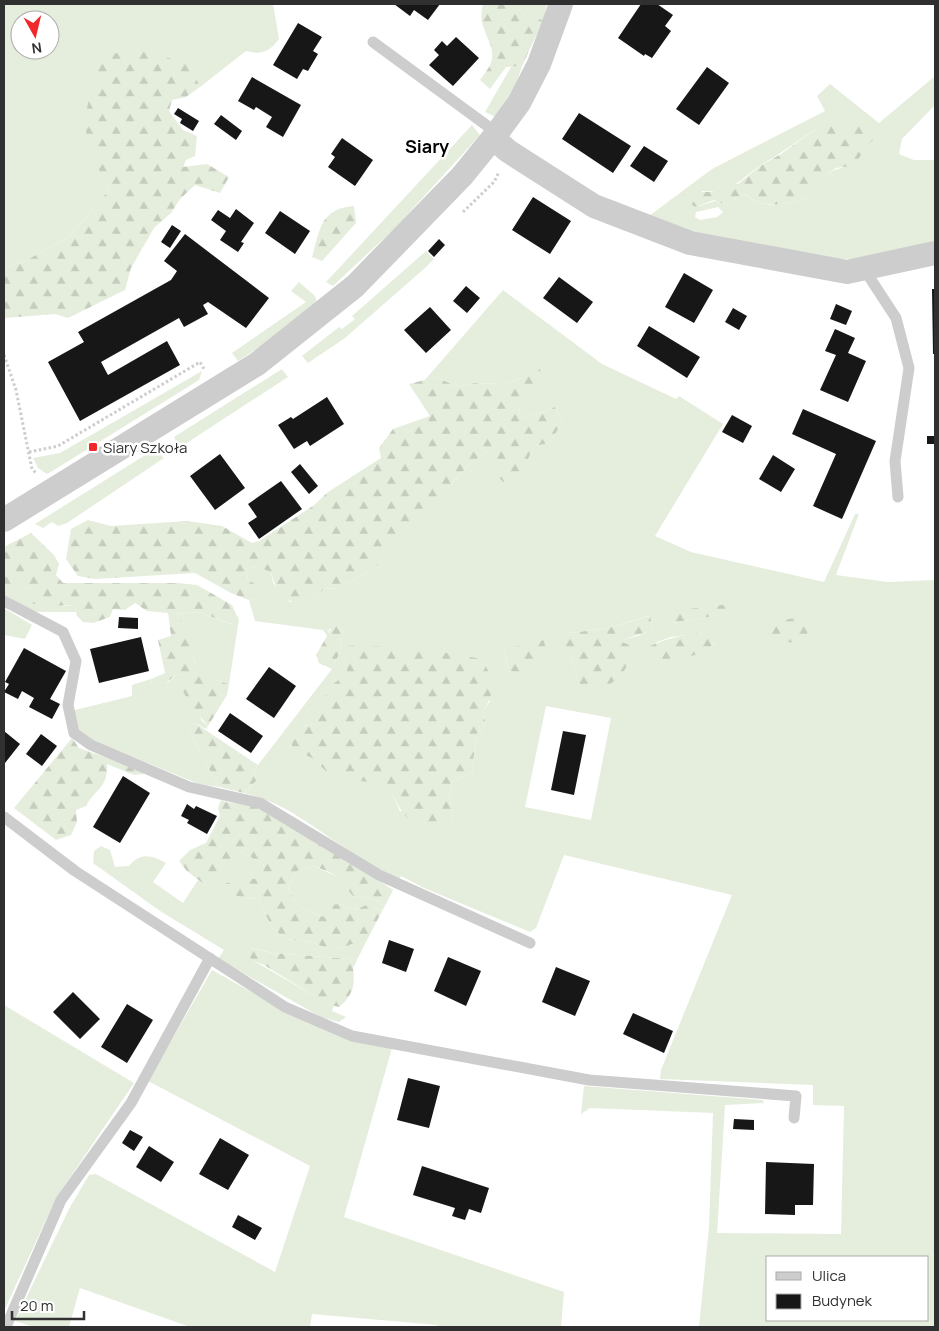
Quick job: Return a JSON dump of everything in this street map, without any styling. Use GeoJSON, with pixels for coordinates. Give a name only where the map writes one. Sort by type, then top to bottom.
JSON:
{"type":"FeatureCollection","features":[{"type":"Feature","properties":{"kind":"street"},"geometry":{"type":"LineString","coordinates":[[4,520],[262,360],[355,286],[462,176],[495,136],[519,103],[539,64],[561,4]]}},
{"type":"Feature","properties":{"kind":"street"},"geometry":{"type":"LineString","coordinates":[[495,136],[508,151],[594,206],[690,243],[847,272],[935,253]]}},
{"type":"Feature","properties":{"kind":"lane"},"geometry":{"type":"LineString","coordinates":[[373,42],[495,136]]}},
{"type":"Feature","properties":{"kind":"lane"},"geometry":{"type":"LineString","coordinates":[[864,269],[896,318],[909,368],[895,461],[898,497]]}},
{"type":"Feature","properties":{"kind":"lane"},"geometry":{"type":"LineString","coordinates":[[4,601],[63,632],[76,661],[68,704],[74,733],[90,745],[189,788],[260,803],[411,895],[530,943]]}},
{"type":"Feature","properties":{"kind":"lane"},"geometry":{"type":"LineString","coordinates":[[4,817],[75,871],[285,1007],[352,1036],[589,1080],[796,1096],[794,1118]]}},
{"type":"Feature","properties":{"kind":"lane"},"geometry":{"type":"LineString","coordinates":[[6,1327],[61,1200],[131,1103],[210,958]]}},
{"type":"Feature","properties":{"kind":"path"},"geometry":{"type":"LineString","coordinates":[[29,452],[58,446],[200,362],[207,373]]}},
{"type":"Feature","properties":{"kind":"green space"},"geometry":{"type":"Polygon","coordinates":[[[4,4],[273,4],[279,39],[272,47],[256,53],[246,51],[200,87],[189,65],[89,146],[109,190],[69,237],[25,261],[4,268],[4,4]]]}},
{"type":"Feature","properties":{"kind":"green space"},"geometry":{"type":"Polygon","coordinates":[[[483,4],[526,4],[525,9],[543,21],[522,66],[506,67],[490,89],[480,80],[492,59],[492,51],[483,27],[481,13],[483,4]]]}},
{"type":"Feature","properties":{"kind":"green space"},"geometry":{"type":"Polygon","coordinates":[[[526,4],[547,4],[543,21],[524,9],[526,4]]]}},
{"type":"Feature","properties":{"kind":"green space"},"geometry":{"type":"Polygon","coordinates":[[[148,51],[190,65],[200,87],[186,97],[172,100],[169,111],[183,130],[197,136],[195,156],[186,160],[183,167],[207,164],[229,177],[220,193],[195,185],[180,199],[171,213],[154,228],[131,268],[125,290],[68,318],[55,314],[4,318],[4,268],[25,261],[69,237],[109,190],[89,147],[86,124],[92,87],[106,54],[148,51]]]}},
{"type":"Feature","properties":{"kind":"green space"},"geometry":{"type":"Polygon","coordinates":[[[522,66],[514,90],[496,117],[485,112],[511,67],[522,66]]]}},
{"type":"Feature","properties":{"kind":"green space"},"geometry":{"type":"Polygon","coordinates":[[[935,76],[935,105],[902,139],[899,154],[914,160],[935,160],[935,248],[851,259],[821,259],[684,231],[649,216],[712,169],[825,111],[817,96],[830,84],[879,123],[935,76]],[[820,126],[728,188],[702,191],[696,207],[715,201],[723,204],[745,194],[760,203],[768,204],[786,203],[812,196],[814,183],[834,170],[855,164],[820,126]],[[718,207],[696,212],[695,217],[700,220],[717,217],[723,212],[718,207]]]}},
{"type":"Feature","properties":{"kind":"green space"},"geometry":{"type":"Polygon","coordinates":[[[843,122],[867,126],[877,134],[853,166],[836,168],[815,183],[812,196],[777,204],[760,203],[745,194],[723,204],[714,200],[696,207],[686,202],[683,194],[688,192],[712,192],[727,183],[738,184],[760,166],[781,154],[820,126],[843,122]]]}},
{"type":"Feature","properties":{"kind":"green space"},"geometry":{"type":"Polygon","coordinates":[[[472,125],[480,135],[396,227],[333,286],[326,282],[472,125]]]}},
{"type":"Feature","properties":{"kind":"green space"},"geometry":{"type":"Polygon","coordinates":[[[354,206],[356,223],[322,261],[312,257],[323,222],[334,211],[354,206]]]}},
{"type":"Feature","properties":{"kind":"green space"},"geometry":{"type":"Polygon","coordinates":[[[426,251],[434,259],[425,268],[345,338],[308,363],[302,356],[339,327],[342,329],[355,319],[352,316],[426,251]]]}},
{"type":"Feature","properties":{"kind":"green space"},"geometry":{"type":"Polygon","coordinates":[[[299,282],[315,296],[318,305],[306,317],[238,361],[232,353],[306,302],[291,291],[299,282]]]}},
{"type":"Feature","properties":{"kind":"green space"},"geometry":{"type":"Polygon","coordinates":[[[503,290],[602,364],[676,399],[679,396],[723,424],[655,536],[691,552],[824,582],[855,514],[859,514],[836,575],[888,582],[935,580],[935,1327],[699,1327],[709,1227],[713,1113],[590,1108],[581,1114],[584,1086],[763,1100],[764,1103],[725,1105],[717,1233],[841,1234],[844,1106],[813,1105],[813,1085],[660,1079],[661,1070],[732,895],[564,855],[536,928],[530,932],[424,888],[401,876],[399,880],[354,854],[286,809],[259,797],[244,793],[257,780],[253,773],[258,765],[332,669],[340,652],[343,628],[329,629],[328,637],[323,630],[255,621],[249,600],[259,597],[248,580],[246,569],[258,567],[271,572],[273,583],[290,602],[313,599],[324,589],[339,588],[372,570],[469,465],[488,451],[530,455],[534,446],[550,443],[562,422],[555,407],[524,419],[518,411],[521,405],[535,394],[524,377],[506,384],[474,383],[458,387],[436,377],[424,381],[503,290]],[[730,604],[673,623],[730,613],[730,604]],[[649,616],[604,629],[569,633],[570,655],[579,685],[618,641],[638,636],[653,629],[649,616]],[[704,633],[671,637],[657,642],[648,660],[683,657],[699,652],[715,643],[704,633]],[[504,649],[508,669],[540,659],[546,653],[504,649]],[[402,650],[345,657],[347,674],[328,692],[314,724],[302,727],[312,754],[321,766],[336,775],[350,780],[367,781],[391,792],[400,811],[453,821],[449,794],[453,781],[472,773],[476,735],[486,725],[483,711],[490,701],[427,651],[402,650]],[[546,706],[525,807],[591,820],[611,718],[546,706]]]}},
{"type":"Feature","properties":{"kind":"green space"},"geometry":{"type":"Polygon","coordinates":[[[529,366],[539,367],[544,380],[535,395],[521,405],[518,411],[524,419],[555,407],[562,422],[550,443],[534,446],[523,468],[503,482],[490,467],[488,451],[469,465],[452,483],[432,511],[372,570],[339,588],[324,589],[313,599],[301,605],[289,600],[281,593],[275,584],[271,572],[258,567],[246,569],[248,580],[264,589],[259,597],[249,600],[231,593],[195,573],[95,579],[78,576],[66,559],[71,529],[88,520],[111,526],[187,521],[222,526],[252,543],[259,541],[313,506],[328,492],[381,458],[379,448],[393,429],[430,416],[409,384],[436,377],[458,387],[474,383],[506,384],[524,377],[529,366]]]}},
{"type":"Feature","properties":{"kind":"green space"},"geometry":{"type":"Polygon","coordinates":[[[282,369],[288,377],[179,448],[174,437],[282,369]]]}},
{"type":"Feature","properties":{"kind":"green space"},"geometry":{"type":"Polygon","coordinates":[[[202,371],[199,380],[54,470],[47,474],[38,468],[33,458],[60,453],[202,371]]]}},
{"type":"Feature","properties":{"kind":"green space"},"geometry":{"type":"Polygon","coordinates":[[[155,449],[164,458],[67,523],[58,526],[52,522],[43,528],[35,524],[155,449]]]}},
{"type":"Feature","properties":{"kind":"green space"},"geometry":{"type":"Polygon","coordinates":[[[31,533],[54,555],[59,564],[56,575],[63,583],[178,583],[197,585],[232,605],[236,614],[232,624],[198,612],[178,614],[197,666],[214,679],[229,684],[227,695],[208,726],[189,703],[181,687],[183,674],[176,675],[161,687],[152,687],[151,679],[165,673],[158,640],[171,636],[168,613],[147,611],[135,603],[125,610],[113,609],[110,617],[93,623],[83,622],[77,616],[74,605],[45,606],[30,603],[35,585],[23,589],[4,586],[4,547],[31,533]]]}},
{"type":"Feature","properties":{"kind":"green space"},"geometry":{"type":"Polygon","coordinates":[[[9,585],[23,589],[35,585],[63,606],[74,605],[76,612],[33,612],[4,595],[4,586],[9,585]]]}},
{"type":"Feature","properties":{"kind":"green space"},"geometry":{"type":"Polygon","coordinates":[[[730,604],[731,613],[673,623],[671,611],[730,604]]]}},
{"type":"Feature","properties":{"kind":"green space"},"geometry":{"type":"Polygon","coordinates":[[[4,608],[32,625],[25,639],[4,635],[4,608]]]}},
{"type":"Feature","properties":{"kind":"green space"},"geometry":{"type":"Polygon","coordinates":[[[198,612],[231,624],[236,614],[239,619],[229,684],[203,674],[193,656],[178,614],[198,612]]]}},
{"type":"Feature","properties":{"kind":"green space"},"geometry":{"type":"Polygon","coordinates":[[[650,616],[653,630],[619,641],[632,646],[628,664],[619,678],[597,689],[588,691],[579,685],[570,655],[557,650],[556,638],[569,633],[604,629],[650,616]]]}},
{"type":"Feature","properties":{"kind":"green space"},"geometry":{"type":"Polygon","coordinates":[[[808,616],[808,632],[804,644],[764,639],[768,628],[773,624],[787,619],[808,616]]]}},
{"type":"Feature","properties":{"kind":"green space"},"geometry":{"type":"Polygon","coordinates":[[[335,622],[343,628],[340,652],[332,669],[319,663],[316,655],[335,622]]]}},
{"type":"Feature","properties":{"kind":"green space"},"geometry":{"type":"Polygon","coordinates":[[[704,633],[719,637],[713,645],[705,650],[677,659],[647,660],[645,649],[652,645],[673,638],[704,633]]]}},
{"type":"Feature","properties":{"kind":"green space"},"geometry":{"type":"Polygon","coordinates":[[[544,640],[546,653],[540,659],[537,668],[517,674],[508,669],[504,649],[544,640]]]}},
{"type":"Feature","properties":{"kind":"green space"},"geometry":{"type":"Polygon","coordinates":[[[365,645],[442,652],[482,659],[489,673],[492,691],[483,711],[486,725],[476,735],[472,773],[453,781],[449,794],[453,821],[435,832],[412,822],[404,814],[391,792],[381,791],[370,782],[349,780],[327,772],[312,758],[293,749],[290,737],[302,727],[314,724],[328,691],[334,683],[347,674],[345,657],[348,646],[365,645]]]}},
{"type":"Feature","properties":{"kind":"green space"},"geometry":{"type":"Polygon","coordinates":[[[183,674],[202,721],[208,726],[206,729],[195,723],[188,726],[219,787],[199,784],[84,737],[74,722],[71,711],[132,696],[132,685],[151,679],[152,687],[169,682],[176,675],[183,674]]]}},
{"type":"Feature","properties":{"kind":"green space"},"geometry":{"type":"Polygon","coordinates":[[[195,723],[258,765],[253,773],[257,780],[244,793],[219,787],[188,726],[195,723]]]}},
{"type":"Feature","properties":{"kind":"green space"},"geometry":{"type":"Polygon","coordinates":[[[72,738],[79,748],[145,771],[143,774],[134,775],[107,764],[106,778],[100,788],[86,806],[76,810],[77,822],[71,835],[56,840],[14,808],[72,738]]]}},
{"type":"Feature","properties":{"kind":"green space"},"geometry":{"type":"Polygon","coordinates":[[[221,800],[253,805],[352,862],[393,890],[387,902],[353,896],[336,876],[313,866],[297,871],[288,887],[297,903],[325,917],[331,905],[340,904],[354,910],[367,905],[382,911],[365,944],[352,944],[336,950],[330,950],[312,942],[286,939],[272,928],[258,898],[245,899],[224,891],[226,883],[260,878],[264,865],[237,849],[228,853],[234,858],[236,869],[221,872],[215,883],[205,885],[187,871],[179,861],[190,850],[206,843],[220,816],[218,808],[221,800]]]}},
{"type":"Feature","properties":{"kind":"green space"},"geometry":{"type":"Polygon","coordinates":[[[101,846],[110,850],[115,867],[129,866],[146,856],[166,863],[153,882],[183,903],[198,880],[205,885],[227,852],[237,849],[264,865],[260,879],[226,883],[245,899],[258,898],[272,928],[286,939],[312,942],[330,950],[336,950],[352,944],[365,944],[353,968],[351,959],[273,953],[250,948],[254,961],[328,1004],[334,1005],[332,1011],[346,1017],[339,1022],[321,1017],[218,959],[224,950],[160,911],[93,863],[94,851],[101,846]]]}},
{"type":"Feature","properties":{"kind":"green space"},"geometry":{"type":"Polygon","coordinates":[[[313,866],[336,876],[353,896],[387,902],[382,911],[368,907],[354,910],[340,904],[325,917],[302,907],[294,899],[288,887],[297,871],[313,866]]]}},
{"type":"Feature","properties":{"kind":"green space"},"geometry":{"type":"Polygon","coordinates":[[[249,948],[273,953],[351,959],[354,973],[352,991],[345,1002],[339,1007],[327,1004],[264,965],[254,961],[246,954],[249,948]]]}},
{"type":"Feature","properties":{"kind":"green space"},"geometry":{"type":"Polygon","coordinates":[[[212,970],[284,1010],[392,1048],[344,1217],[564,1292],[561,1327],[438,1327],[437,1325],[312,1314],[310,1327],[190,1327],[80,1288],[69,1327],[33,1327],[15,1321],[70,1207],[89,1175],[96,1174],[275,1272],[310,1166],[148,1081],[212,970]]]}},
{"type":"Feature","properties":{"kind":"green space"},"geometry":{"type":"Polygon","coordinates":[[[4,1005],[134,1083],[56,1198],[4,1311],[4,1005]]]}},
{"type":"Feature","properties":{"kind":"building"},"geometry":{"type":"Polygon","coordinates":[[[394,4],[440,4],[428,20],[414,10],[410,16],[394,4]]]}},
{"type":"Feature","properties":{"kind":"building"},"geometry":{"type":"Polygon","coordinates":[[[641,4],[657,4],[673,15],[665,26],[671,31],[652,58],[645,54],[644,56],[618,38],[641,4]]]}},
{"type":"Feature","properties":{"kind":"building"},"geometry":{"type":"Polygon","coordinates":[[[298,23],[322,37],[313,51],[318,54],[308,71],[303,69],[297,79],[273,65],[298,23]]]}},
{"type":"Feature","properties":{"kind":"building"},"geometry":{"type":"Polygon","coordinates":[[[456,37],[479,58],[453,86],[429,65],[439,55],[434,50],[442,41],[447,46],[456,37]]]}},
{"type":"Feature","properties":{"kind":"building"},"geometry":{"type":"Polygon","coordinates":[[[707,67],[729,83],[699,125],[676,109],[707,67]]]}},
{"type":"Feature","properties":{"kind":"building"},"geometry":{"type":"Polygon","coordinates":[[[252,77],[301,105],[283,137],[266,127],[272,117],[256,107],[254,110],[238,101],[252,77]]]}},
{"type":"Feature","properties":{"kind":"building"},"geometry":{"type":"Polygon","coordinates":[[[178,108],[199,121],[193,131],[180,123],[182,119],[174,114],[178,108]]]}},
{"type":"Feature","properties":{"kind":"building"},"geometry":{"type":"Polygon","coordinates":[[[579,113],[631,146],[613,173],[562,139],[579,113]]]}},
{"type":"Feature","properties":{"kind":"building"},"geometry":{"type":"Polygon","coordinates":[[[221,115],[242,131],[236,140],[214,124],[221,115]]]}},
{"type":"Feature","properties":{"kind":"building"},"geometry":{"type":"Polygon","coordinates":[[[342,138],[373,160],[355,186],[328,167],[335,157],[331,154],[342,138]]]}},
{"type":"Feature","properties":{"kind":"building"},"geometry":{"type":"Polygon","coordinates":[[[644,146],[668,161],[654,182],[630,166],[644,146]]]}},
{"type":"Feature","properties":{"kind":"building"},"geometry":{"type":"Polygon","coordinates":[[[533,197],[571,221],[550,254],[512,230],[533,197]]]}},
{"type":"Feature","properties":{"kind":"building"},"geometry":{"type":"Polygon","coordinates":[[[236,209],[254,223],[241,242],[244,243],[238,252],[220,240],[226,231],[211,220],[218,210],[230,218],[236,209]]]}},
{"type":"Feature","properties":{"kind":"building"},"geometry":{"type":"Polygon","coordinates":[[[280,211],[310,231],[295,254],[265,233],[280,211]]]}},
{"type":"Feature","properties":{"kind":"building"},"geometry":{"type":"Polygon","coordinates":[[[172,225],[181,231],[170,248],[161,242],[172,225]]]}},
{"type":"Feature","properties":{"kind":"building"},"geometry":{"type":"Polygon","coordinates":[[[185,234],[269,298],[246,328],[208,302],[203,305],[208,314],[184,327],[179,318],[101,362],[108,375],[167,341],[180,365],[80,421],[48,362],[84,342],[78,332],[171,280],[177,271],[164,261],[185,234]]]}},
{"type":"Feature","properties":{"kind":"building"},"geometry":{"type":"Polygon","coordinates":[[[439,239],[445,245],[434,257],[428,251],[439,239]]]}},
{"type":"Feature","properties":{"kind":"building"},"geometry":{"type":"Polygon","coordinates":[[[684,273],[713,290],[694,323],[665,307],[684,273]]]}},
{"type":"Feature","properties":{"kind":"building"},"geometry":{"type":"Polygon","coordinates":[[[559,277],[593,302],[577,323],[543,298],[559,277]]]}},
{"type":"Feature","properties":{"kind":"building"},"geometry":{"type":"Polygon","coordinates":[[[466,286],[480,298],[467,313],[453,301],[466,286]]]}},
{"type":"Feature","properties":{"kind":"building"},"geometry":{"type":"Polygon","coordinates":[[[932,289],[935,289],[935,354],[933,354],[932,289]]]}},
{"type":"Feature","properties":{"kind":"building"},"geometry":{"type":"Polygon","coordinates":[[[836,304],[852,311],[846,325],[830,319],[836,304]]]}},
{"type":"Feature","properties":{"kind":"building"},"geometry":{"type":"Polygon","coordinates":[[[430,307],[451,330],[426,353],[404,330],[430,307]]]}},
{"type":"Feature","properties":{"kind":"building"},"geometry":{"type":"Polygon","coordinates":[[[733,308],[747,316],[739,330],[725,322],[733,308]]]}},
{"type":"Feature","properties":{"kind":"building"},"geometry":{"type":"Polygon","coordinates":[[[649,326],[700,357],[687,378],[637,346],[649,326]]]}},
{"type":"Feature","properties":{"kind":"building"},"geometry":{"type":"Polygon","coordinates":[[[835,329],[855,338],[848,353],[866,361],[848,402],[820,390],[836,355],[825,351],[835,329]]]}},
{"type":"Feature","properties":{"kind":"building"},"geometry":{"type":"Polygon","coordinates":[[[327,397],[344,424],[310,446],[307,441],[294,449],[278,425],[291,417],[293,419],[327,397]]]}},
{"type":"Feature","properties":{"kind":"building"},"geometry":{"type":"Polygon","coordinates":[[[803,409],[876,441],[842,519],[813,506],[836,454],[792,434],[803,409]]]}},
{"type":"Feature","properties":{"kind":"building"},"geometry":{"type":"Polygon","coordinates":[[[732,415],[752,426],[743,443],[722,432],[732,415]]]}},
{"type":"Feature","properties":{"kind":"building"},"geometry":{"type":"Polygon","coordinates":[[[927,436],[935,436],[935,444],[927,444],[927,436]]]}},
{"type":"Feature","properties":{"kind":"building"},"geometry":{"type":"Polygon","coordinates":[[[220,454],[245,488],[215,510],[190,476],[220,454]]]}},
{"type":"Feature","properties":{"kind":"building"},"geometry":{"type":"Polygon","coordinates":[[[773,455],[795,469],[781,492],[759,479],[773,455]]]}},
{"type":"Feature","properties":{"kind":"building"},"geometry":{"type":"Polygon","coordinates":[[[300,464],[318,486],[309,494],[291,472],[300,464]]]}},
{"type":"Feature","properties":{"kind":"building"},"geometry":{"type":"Polygon","coordinates":[[[281,481],[302,509],[259,539],[248,523],[257,517],[248,504],[281,481]]]}},
{"type":"Feature","properties":{"kind":"building"},"geometry":{"type":"Polygon","coordinates":[[[119,617],[138,618],[138,629],[118,628],[119,617]]]}},
{"type":"Feature","properties":{"kind":"building"},"geometry":{"type":"Polygon","coordinates":[[[141,637],[149,671],[99,683],[90,649],[141,637]]]}},
{"type":"Feature","properties":{"kind":"building"},"geometry":{"type":"Polygon","coordinates":[[[24,648],[66,671],[50,699],[60,704],[52,719],[29,707],[34,698],[22,691],[18,699],[4,692],[9,684],[5,682],[24,648]]]}},
{"type":"Feature","properties":{"kind":"building"},"geometry":{"type":"Polygon","coordinates":[[[269,667],[296,686],[274,718],[246,699],[269,667]]]}},
{"type":"Feature","properties":{"kind":"building"},"geometry":{"type":"Polygon","coordinates":[[[230,713],[263,736],[251,753],[218,731],[230,713]]]}},
{"type":"Feature","properties":{"kind":"building"},"geometry":{"type":"Polygon","coordinates":[[[4,731],[20,744],[5,763],[4,762],[4,731]]]}},
{"type":"Feature","properties":{"kind":"building"},"geometry":{"type":"Polygon","coordinates":[[[563,731],[586,735],[574,795],[551,790],[563,731]]]}},
{"type":"Feature","properties":{"kind":"building"},"geometry":{"type":"Polygon","coordinates":[[[41,734],[57,746],[42,766],[26,754],[41,734]]]}},
{"type":"Feature","properties":{"kind":"building"},"geometry":{"type":"Polygon","coordinates":[[[123,776],[150,793],[120,843],[93,827],[123,776]]]}},
{"type":"Feature","properties":{"kind":"building"},"geometry":{"type":"Polygon","coordinates":[[[187,804],[194,809],[196,806],[217,816],[207,834],[187,823],[189,820],[181,816],[187,804]]]}},
{"type":"Feature","properties":{"kind":"building"},"geometry":{"type":"Polygon","coordinates":[[[389,940],[414,949],[406,972],[382,963],[389,940]]]}},
{"type":"Feature","properties":{"kind":"building"},"geometry":{"type":"Polygon","coordinates":[[[448,957],[481,971],[466,1006],[434,991],[448,957]]]}},
{"type":"Feature","properties":{"kind":"building"},"geometry":{"type":"Polygon","coordinates":[[[556,967],[590,981],[575,1016],[542,1002],[556,967]]]}},
{"type":"Feature","properties":{"kind":"building"},"geometry":{"type":"Polygon","coordinates":[[[73,992],[100,1019],[80,1039],[53,1012],[73,992]]]}},
{"type":"Feature","properties":{"kind":"building"},"geometry":{"type":"Polygon","coordinates":[[[127,1004],[153,1020],[127,1063],[101,1047],[127,1004]]]}},
{"type":"Feature","properties":{"kind":"building"},"geometry":{"type":"Polygon","coordinates":[[[633,1013],[673,1031],[664,1053],[623,1034],[633,1013]]]}},
{"type":"Feature","properties":{"kind":"building"},"geometry":{"type":"Polygon","coordinates":[[[408,1078],[440,1086],[429,1128],[397,1120],[408,1078]]]}},
{"type":"Feature","properties":{"kind":"building"},"geometry":{"type":"Polygon","coordinates":[[[734,1119],[754,1120],[754,1130],[733,1129],[734,1119]]]}},
{"type":"Feature","properties":{"kind":"building"},"geometry":{"type":"Polygon","coordinates":[[[130,1130],[143,1137],[134,1151],[122,1143],[130,1130]]]}},
{"type":"Feature","properties":{"kind":"building"},"geometry":{"type":"Polygon","coordinates":[[[220,1138],[249,1155],[228,1190],[199,1174],[220,1138]]]}},
{"type":"Feature","properties":{"kind":"building"},"geometry":{"type":"Polygon","coordinates":[[[149,1146],[174,1162],[161,1182],[136,1167],[149,1146]]]}},
{"type":"Feature","properties":{"kind":"building"},"geometry":{"type":"Polygon","coordinates":[[[766,1162],[814,1164],[813,1205],[795,1205],[795,1215],[765,1214],[766,1162]]]}},
{"type":"Feature","properties":{"kind":"building"},"geometry":{"type":"Polygon","coordinates":[[[422,1166],[489,1188],[481,1213],[469,1209],[465,1220],[452,1216],[455,1208],[413,1195],[422,1166]]]}},
{"type":"Feature","properties":{"kind":"building"},"geometry":{"type":"Polygon","coordinates":[[[238,1215],[262,1228],[255,1240],[232,1227],[238,1215]]]}},
{"type":"Feature","properties":{"kind":"place","name":"Siary Szkoła"},"geometry":{"type":"Point","coordinates":[93,447]}},
{"type":"Feature","properties":{"kind":"district","name":"Siary"},"geometry":{"type":"Point","coordinates":[427,146]}}]}
